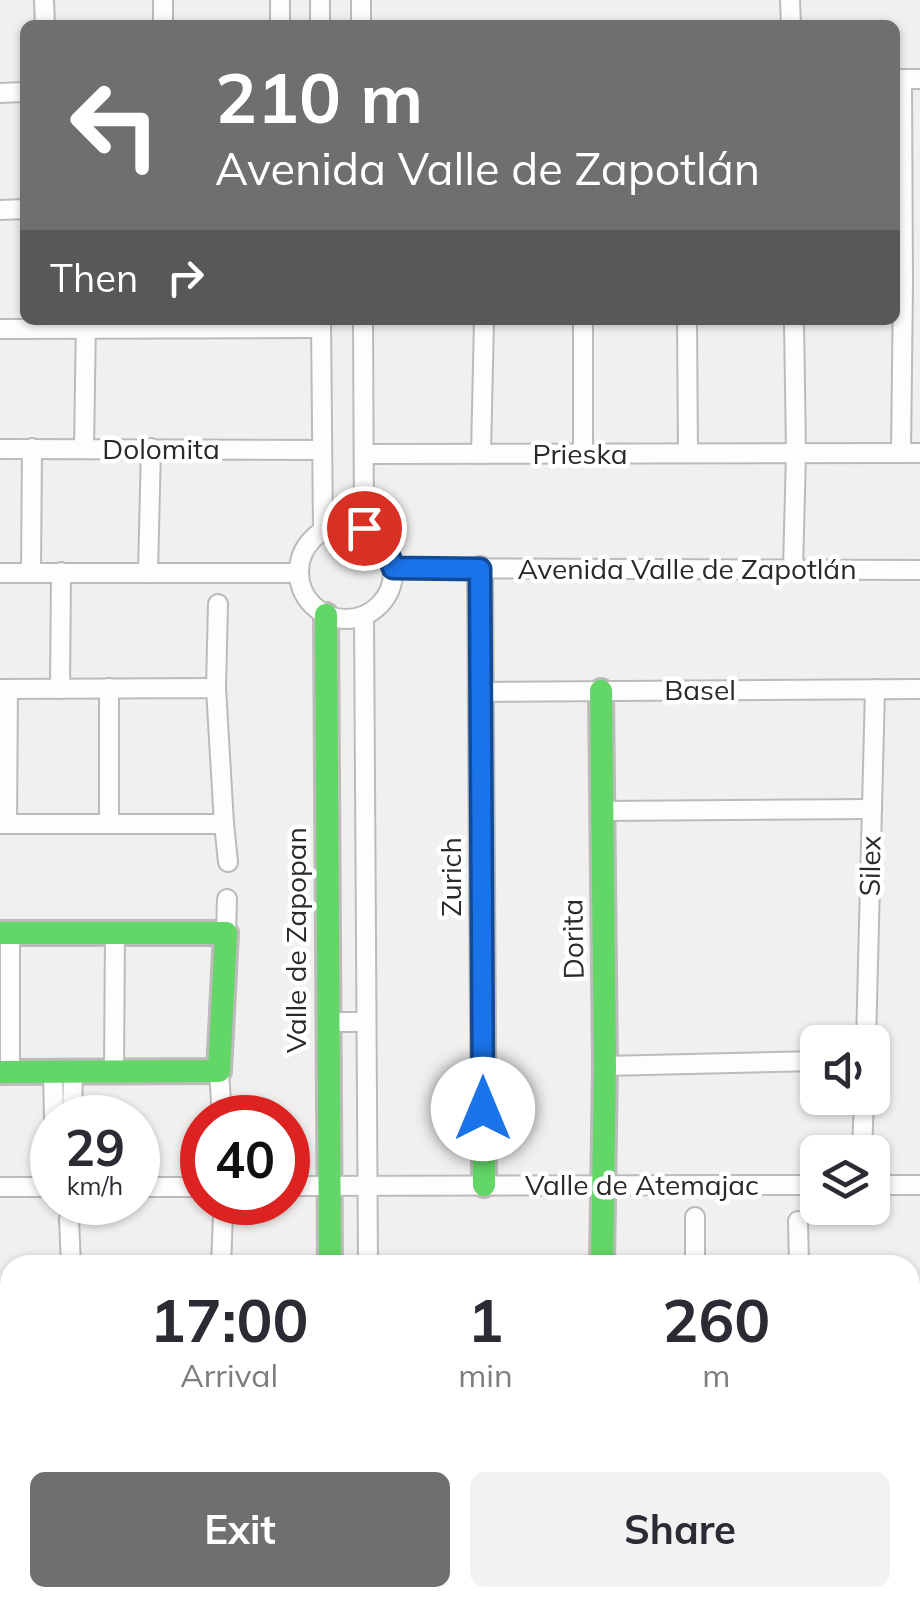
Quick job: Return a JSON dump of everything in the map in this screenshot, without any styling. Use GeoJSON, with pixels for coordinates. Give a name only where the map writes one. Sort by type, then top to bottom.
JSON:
{"type":"FeatureCollection","features":[{"type":"Feature","properties":{"kind":"street"},"geometry":{"type":"LineString","coordinates":[[906,79],[911,184],[911,453]]}},
{"type":"Feature","properties":{"kind":"street"},"geometry":{"type":"LineString","coordinates":[[0,329],[86,325],[84,448]]}},
{"type":"Feature","properties":{"kind":"street"},"geometry":{"type":"LineString","coordinates":[[321,325],[322,531]]}},
{"type":"Feature","properties":{"kind":"street"},"geometry":{"type":"LineString","coordinates":[[363,325],[364,528]]}},
{"type":"Feature","properties":{"kind":"street"},"geometry":{"type":"LineString","coordinates":[[481,454],[484,325]]}},
{"type":"Feature","properties":{"kind":"street"},"geometry":{"type":"LineString","coordinates":[[583,325],[583,454]]}},
{"type":"Feature","properties":{"kind":"street"},"geometry":{"type":"LineString","coordinates":[[686,325],[688,453]]}},
{"type":"Feature","properties":{"kind":"street"},"geometry":{"type":"LineString","coordinates":[[793,570],[794,325]]}},
{"type":"Feature","properties":{"kind":"street","name":"Dolomita"},"geometry":{"type":"LineString","coordinates":[[0,448],[322,450]]}},
{"type":"Feature","properties":{"kind":"street"},"geometry":{"type":"LineString","coordinates":[[31,572],[32,448]]}},
{"type":"Feature","properties":{"kind":"street"},"geometry":{"type":"LineString","coordinates":[[148,573],[151,448]]}},
{"type":"Feature","properties":{"kind":"street","name":"Prieska"},"geometry":{"type":"LineString","coordinates":[[364,454],[911,453]]}},
{"type":"Feature","properties":{"kind":"street"},"geometry":{"type":"LineString","coordinates":[[350,525],[364,528],[388,551],[393,568],[391,587],[380,604],[364,616],[345,619],[326,615],[312,605],[302,590],[298,574],[301,557],[309,542],[322,531],[350,525]]}},
{"type":"Feature","properties":{"kind":"street","name":"Avenida Valle de Zapotlán"},"geometry":{"type":"LineString","coordinates":[[393,568],[920,570]]}},
{"type":"Feature","properties":{"kind":"street","name":"Zurich"},"geometry":{"type":"LineString","coordinates":[[480,569],[484,1185]]}},
{"type":"Feature","properties":{"kind":"street"},"geometry":{"type":"LineString","coordinates":[[60,689],[61,572]]}},
{"type":"Feature","properties":{"kind":"street"},"geometry":{"type":"LineString","coordinates":[[0,573],[298,574]]}},
{"type":"Feature","properties":{"kind":"street"},"geometry":{"type":"LineString","coordinates":[[218,604],[216,688],[228,862]]}},
{"type":"Feature","properties":{"kind":"street","name":"Valle de Zapopan"},"geometry":{"type":"LineString","coordinates":[[326,615],[330,1255]]}},
{"type":"Feature","properties":{"kind":"street"},"geometry":{"type":"LineString","coordinates":[[364,616],[368,1255]]}},
{"type":"Feature","properties":{"kind":"street"},"geometry":{"type":"LineString","coordinates":[[109,688],[109,823]]}},
{"type":"Feature","properties":{"kind":"street"},"geometry":{"type":"LineString","coordinates":[[216,688],[4,689],[4,824],[224,824]]}},
{"type":"Feature","properties":{"kind":"street","name":"Silex"},"geometry":{"type":"LineString","coordinates":[[866,1025],[875,689]]}},
{"type":"Feature","properties":{"kind":"street","name":"Basel"},"geometry":{"type":"LineString","coordinates":[[480,692],[920,689]]}},
{"type":"Feature","properties":{"kind":"street","name":"Dorita"},"geometry":{"type":"LineString","coordinates":[[601,691],[602,1255]]}},
{"type":"Feature","properties":{"kind":"street"},"geometry":{"type":"LineString","coordinates":[[602,811],[872,809]]}},
{"type":"Feature","properties":{"kind":"street"},"geometry":{"type":"LineString","coordinates":[[221,1095],[227,899]]}},
{"type":"Feature","properties":{"kind":"street"},"geometry":{"type":"LineString","coordinates":[[220,1072],[5,1072],[5,933],[226,934]]}},
{"type":"Feature","properties":{"kind":"street"},"geometry":{"type":"LineString","coordinates":[[114,1072],[115,933]]}},
{"type":"Feature","properties":{"kind":"street"},"geometry":{"type":"LineString","coordinates":[[327,1022],[366,1022]]}},
{"type":"Feature","properties":{"kind":"street"},"geometry":{"type":"LineString","coordinates":[[604,1066],[800,1061]]}},
{"type":"Feature","properties":{"kind":"street"},"geometry":{"type":"LineString","coordinates":[[58,1095],[63,1070]]}},
{"type":"Feature","properties":{"kind":"street"},"geometry":{"type":"LineString","coordinates":[[63,1070],[68,1095]]}},
{"type":"Feature","properties":{"kind":"street"},"geometry":{"type":"LineString","coordinates":[[890,1185],[920,1184]]}},
{"type":"Feature","properties":{"kind":"street","name":"Valle de Atemajac"},"geometry":{"type":"LineString","coordinates":[[310,1186],[800,1185]]}},
{"type":"Feature","properties":{"kind":"street"},"geometry":{"type":"LineString","coordinates":[[0,1187],[30,1186]]}},
{"type":"Feature","properties":{"kind":"street"},"geometry":{"type":"LineString","coordinates":[[695,1255],[696,1217]]}},
{"type":"Feature","properties":{"kind":"street"},"geometry":{"type":"LineString","coordinates":[[798,1221],[799,1255]]}},
{"type":"Feature","properties":{"kind":"street"},"geometry":{"type":"LineString","coordinates":[[69,1225],[71,1255]]}},
{"type":"Feature","properties":{"kind":"street"},"geometry":{"type":"LineString","coordinates":[[221,1255],[222,1225]]}},
{"type":"Feature","properties":{"kind":"traffic: fast"},"geometry":{"type":"LineString","coordinates":[[480,569],[484,1185]]}},
{"type":"Feature","properties":{"kind":"traffic: fast"},"geometry":{"type":"LineString","coordinates":[[326,615],[330,1255]]}},
{"type":"Feature","properties":{"kind":"traffic: fast"},"geometry":{"type":"LineString","coordinates":[[601,691],[605,1066],[602,1255]]}},
{"type":"Feature","properties":{"kind":"traffic: fast"},"geometry":{"type":"LineString","coordinates":[[0,933],[226,933],[219,1071],[0,1072]]}},
{"type":"Feature","properties":{"kind":"route"},"geometry":{"type":"LineString","coordinates":[[364,528],[388,551],[393,568],[480,569],[483,1109]]}}]}
